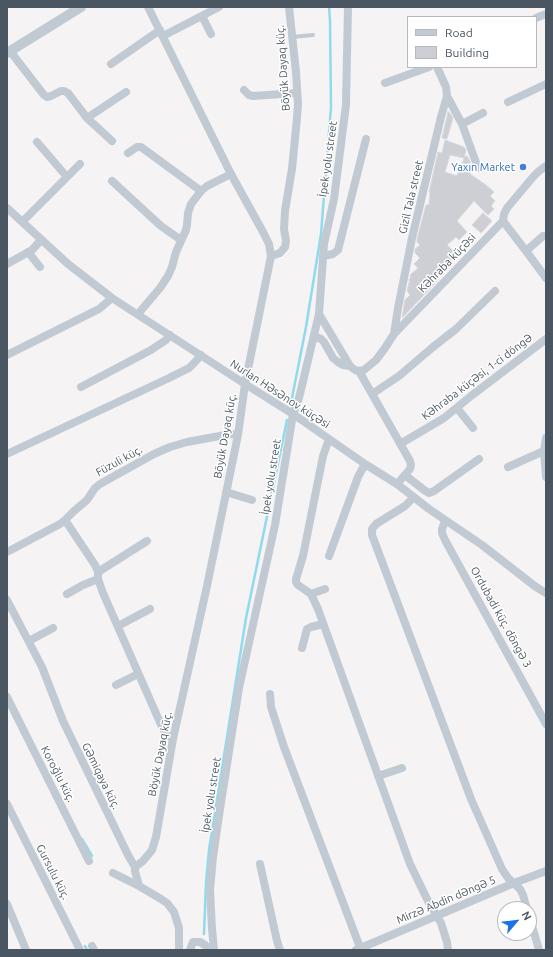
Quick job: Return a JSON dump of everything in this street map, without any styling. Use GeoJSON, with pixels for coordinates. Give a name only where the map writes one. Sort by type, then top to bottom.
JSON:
{"type":"FeatureCollection","features":[{"type":"Feature","properties":{"kind":"street"},"geometry":{"type":"LineString","coordinates":[[81,7],[8,52],[44,94],[51,96],[64,91],[87,118],[112,141]]}},
{"type":"Feature","properties":{"kind":"street"},"geometry":{"type":"LineString","coordinates":[[148,7],[231,174],[269,244],[271,256]]}},
{"type":"Feature","properties":{"kind":"street"},"geometry":{"type":"LineString","coordinates":[[111,64],[161,33],[202,16],[219,7]]}},
{"type":"Feature","properties":{"kind":"street","name":"Böyük Dayaq küç."},"geometry":{"type":"LineString","coordinates":[[135,867],[143,861],[152,850],[156,837],[173,738],[207,586],[238,435],[245,384],[271,256],[283,250],[286,241],[284,229],[285,211],[293,162],[297,118],[296,72],[289,7]]}},
{"type":"Feature","properties":{"kind":"street","name":"İpek yolu street"},"geometry":{"type":"LineString","coordinates":[[214,950],[210,890],[213,857],[239,688],[275,525],[293,414],[299,398],[319,314],[324,244],[334,199],[346,105],[348,7]]}},
{"type":"Feature","properties":{"kind":"street"},"geometry":{"type":"LineString","coordinates":[[537,17],[546,12],[544,7]]}},
{"type":"Feature","properties":{"kind":"street"},"geometry":{"type":"LineString","coordinates":[[202,16],[211,34]]}},
{"type":"Feature","properties":{"kind":"street"},"geometry":{"type":"LineString","coordinates":[[385,83],[426,68]]}},
{"type":"Feature","properties":{"kind":"street"},"geometry":{"type":"LineString","coordinates":[[437,68],[446,87],[447,96],[462,124],[478,168]]}},
{"type":"Feature","properties":{"kind":"street"},"geometry":{"type":"LineString","coordinates":[[508,102],[546,84]]}},
{"type":"Feature","properties":{"kind":"street"},"geometry":{"type":"LineString","coordinates":[[244,90],[249,95],[253,96],[297,94]]}},
{"type":"Feature","properties":{"kind":"street"},"geometry":{"type":"LineString","coordinates":[[87,118],[126,92]]}},
{"type":"Feature","properties":{"kind":"street","name":"Gizil Tala street"},"geometry":{"type":"LineString","coordinates":[[394,334],[412,238],[440,117],[447,96]]}},
{"type":"Feature","properties":{"kind":"street"},"geometry":{"type":"LineString","coordinates":[[462,124],[483,113]]}},
{"type":"Feature","properties":{"kind":"street"},"geometry":{"type":"LineString","coordinates":[[323,256],[333,254],[338,250],[366,139]]}},
{"type":"Feature","properties":{"kind":"street"},"geometry":{"type":"LineString","coordinates":[[37,142],[67,177]]}},
{"type":"Feature","properties":{"kind":"street"},"geometry":{"type":"LineString","coordinates":[[128,153],[137,146],[141,147],[201,191]]}},
{"type":"Feature","properties":{"kind":"street"},"geometry":{"type":"LineString","coordinates":[[22,222],[80,164]]}},
{"type":"Feature","properties":{"kind":"street","name":"Kəhraba küçəsi"},"geometry":{"type":"LineString","coordinates":[[359,371],[364,370],[376,360],[394,334],[503,221],[507,208],[532,177],[546,166]]}},
{"type":"Feature","properties":{"kind":"street"},"geometry":{"type":"LineString","coordinates":[[138,314],[168,276],[187,225],[188,213],[191,204],[201,191],[231,174]]}},
{"type":"Feature","properties":{"kind":"street"},"geometry":{"type":"LineString","coordinates":[[112,182],[161,226],[181,240]]}},
{"type":"Feature","properties":{"kind":"street","name":"Nurlan Həsənov küçəsi"},"geometry":{"type":"LineString","coordinates":[[7,208],[68,264],[112,298],[293,414],[365,464],[397,484],[445,521],[482,545],[546,593]]}},
{"type":"Feature","properties":{"kind":"street"},"geometry":{"type":"LineString","coordinates":[[503,221],[546,278]]}},
{"type":"Feature","properties":{"kind":"street"},"geometry":{"type":"LineString","coordinates":[[526,251],[543,236]]}},
{"type":"Feature","properties":{"kind":"street"},"geometry":{"type":"LineString","coordinates":[[7,264],[28,252],[41,240]]}},
{"type":"Feature","properties":{"kind":"street"},"geometry":{"type":"LineString","coordinates":[[28,252],[40,267]]}},
{"type":"Feature","properties":{"kind":"street"},"geometry":{"type":"LineString","coordinates":[[372,394],[399,376],[456,329],[495,291]]}},
{"type":"Feature","properties":{"kind":"street"},"geometry":{"type":"LineString","coordinates":[[7,355],[99,309],[112,298]]}},
{"type":"Feature","properties":{"kind":"street"},"geometry":{"type":"LineString","coordinates":[[319,314],[350,366],[354,370],[359,371],[410,461],[410,469],[397,484]]}},
{"type":"Feature","properties":{"kind":"street"},"geometry":{"type":"LineString","coordinates":[[81,387],[151,350],[166,340],[170,335]]}},
{"type":"Feature","properties":{"kind":"street"},"geometry":{"type":"LineString","coordinates":[[314,336],[324,342],[333,358],[343,365],[350,366]]}},
{"type":"Feature","properties":{"kind":"street","name":"Kəhraba küçəsi, 1-ci döngə"},"geometry":{"type":"LineString","coordinates":[[400,444],[429,428],[457,408],[470,396],[546,339]]}},
{"type":"Feature","properties":{"kind":"street"},"geometry":{"type":"LineString","coordinates":[[7,454],[189,368],[201,355]]}},
{"type":"Feature","properties":{"kind":"street"},"geometry":{"type":"LineString","coordinates":[[457,408],[473,428]]}},
{"type":"Feature","properties":{"kind":"street","name":"Füzuli küç."},"geometry":{"type":"LineString","coordinates":[[7,552],[66,520],[87,500],[95,488],[100,484],[154,454],[170,447],[188,442],[230,434],[238,435]]}},
{"type":"Feature","properties":{"kind":"street"},"geometry":{"type":"LineString","coordinates":[[546,438],[546,477]]}},
{"type":"Feature","properties":{"kind":"street"},"geometry":{"type":"LineString","coordinates":[[329,439],[323,456],[303,556],[296,579],[298,585],[311,594],[316,604],[410,864],[444,930],[448,950]]}},
{"type":"Feature","properties":{"kind":"street"},"geometry":{"type":"LineString","coordinates":[[508,467],[545,450]]}},
{"type":"Feature","properties":{"kind":"street"},"geometry":{"type":"LineString","coordinates":[[405,475],[424,490],[429,492],[434,491],[479,459]]}},
{"type":"Feature","properties":{"kind":"street"},"geometry":{"type":"LineString","coordinates":[[329,556],[358,476],[365,464]]}},
{"type":"Feature","properties":{"kind":"street"},"geometry":{"type":"LineString","coordinates":[[226,492],[252,500]]}},
{"type":"Feature","properties":{"kind":"street"},"geometry":{"type":"LineString","coordinates":[[414,497],[402,508],[376,524],[372,529],[372,535],[471,799],[502,869],[508,878],[520,889],[525,901]]}},
{"type":"Feature","properties":{"kind":"street"},"geometry":{"type":"LineString","coordinates":[[66,520],[95,565],[138,674],[162,727],[166,734],[173,738]]}},
{"type":"Feature","properties":{"kind":"street","name":"Ordubadi küç. döngə 3"},"geometry":{"type":"LineString","coordinates":[[445,521],[442,529],[445,540],[546,724]]}},
{"type":"Feature","properties":{"kind":"street"},"geometry":{"type":"LineString","coordinates":[[67,594],[83,585],[147,541]]}},
{"type":"Feature","properties":{"kind":"street"},"geometry":{"type":"LineString","coordinates":[[311,594],[325,589]]}},
{"type":"Feature","properties":{"kind":"street","name":"Gəmiqaya küç."},"geometry":{"type":"LineString","coordinates":[[7,600],[42,667],[63,721],[135,867],[138,886]]}},
{"type":"Feature","properties":{"kind":"street"},"geometry":{"type":"LineString","coordinates":[[118,626],[150,609]]}},
{"type":"Feature","properties":{"kind":"street"},"geometry":{"type":"LineString","coordinates":[[302,648],[307,629],[323,624]]}},
{"type":"Feature","properties":{"kind":"street"},"geometry":{"type":"LineString","coordinates":[[29,641],[53,628]]}},
{"type":"Feature","properties":{"kind":"street"},"geometry":{"type":"LineString","coordinates":[[116,685],[138,674]]}},
{"type":"Feature","properties":{"kind":"street"},"geometry":{"type":"LineString","coordinates":[[270,694],[271,707],[284,747],[359,949]]}},
{"type":"Feature","properties":{"kind":"street","name":"Koroğlu küç."},"geometry":{"type":"LineString","coordinates":[[7,697],[89,861]]}},
{"type":"Feature","properties":{"kind":"street"},"geometry":{"type":"LineString","coordinates":[[378,776],[402,768]]}},
{"type":"Feature","properties":{"kind":"street","name":"Gursulu küç."},"geometry":{"type":"LineString","coordinates":[[7,804],[80,950]]}},
{"type":"Feature","properties":{"kind":"street"},"geometry":{"type":"LineString","coordinates":[[260,864],[280,950]]}},
{"type":"Feature","properties":{"kind":"street","name":"Mirzə Abdin dəngə 5"},"geometry":{"type":"LineString","coordinates":[[359,949],[514,883],[546,871]]}},
{"type":"Feature","properties":{"kind":"street"},"geometry":{"type":"LineString","coordinates":[[113,873],[161,899],[171,907],[179,928],[179,950]]}},
{"type":"Feature","properties":{"kind":"street"},"geometry":{"type":"LineString","coordinates":[[7,906],[26,950]]}},
{"type":"Feature","properties":{"kind":"street"},"geometry":{"type":"LineString","coordinates":[[190,950],[190,946],[193,942],[200,942],[208,948],[214,950]]}},
{"type":"Feature","properties":{"kind":"lane"},"geometry":{"type":"LineString","coordinates":[[292,36],[313,35]]}},
{"type":"Feature","properties":{"kind":"building"},"geometry":{"type":"Polygon","coordinates":[[[448,112],[453,118],[447,139],[442,138],[448,112]]]}},
{"type":"Feature","properties":{"kind":"building"},"geometry":{"type":"Polygon","coordinates":[[[445,140],[464,147],[466,150],[464,158],[450,155],[445,172],[457,176],[465,156],[468,157],[472,167],[470,174],[494,192],[490,196],[495,201],[491,206],[494,209],[488,215],[474,201],[457,221],[467,232],[459,240],[456,237],[447,245],[457,254],[444,268],[446,270],[439,277],[440,278],[402,318],[405,300],[410,295],[407,291],[410,281],[409,279],[411,277],[410,275],[418,268],[414,264],[420,258],[415,253],[415,249],[420,245],[417,242],[417,239],[426,205],[429,205],[429,192],[438,152],[442,153],[445,140]]]}},
{"type":"Feature","properties":{"kind":"building"},"geometry":{"type":"Polygon","coordinates":[[[483,213],[492,221],[481,233],[472,225],[483,213]]]}},
{"type":"Feature","properties":{"kind":"waterway"},"geometry":{"type":"LineString","coordinates":[[291,403],[306,327],[321,234],[331,107],[329,7]]}},
{"type":"Feature","properties":{"kind":"waterway"},"geometry":{"type":"LineString","coordinates":[[204,934],[209,850],[246,618],[287,420]]}},
{"type":"Feature","properties":{"kind":"waterway"},"geometry":{"type":"LineString","coordinates":[[82,839],[92,856]]}},
{"type":"Feature","properties":{"kind":"waterway"},"geometry":{"type":"LineString","coordinates":[[85,946],[87,950]]}},
{"type":"Feature","properties":{"kind":"place","name":"Yaxın Market"},"geometry":{"type":"Point","coordinates":[523,167]}}]}
